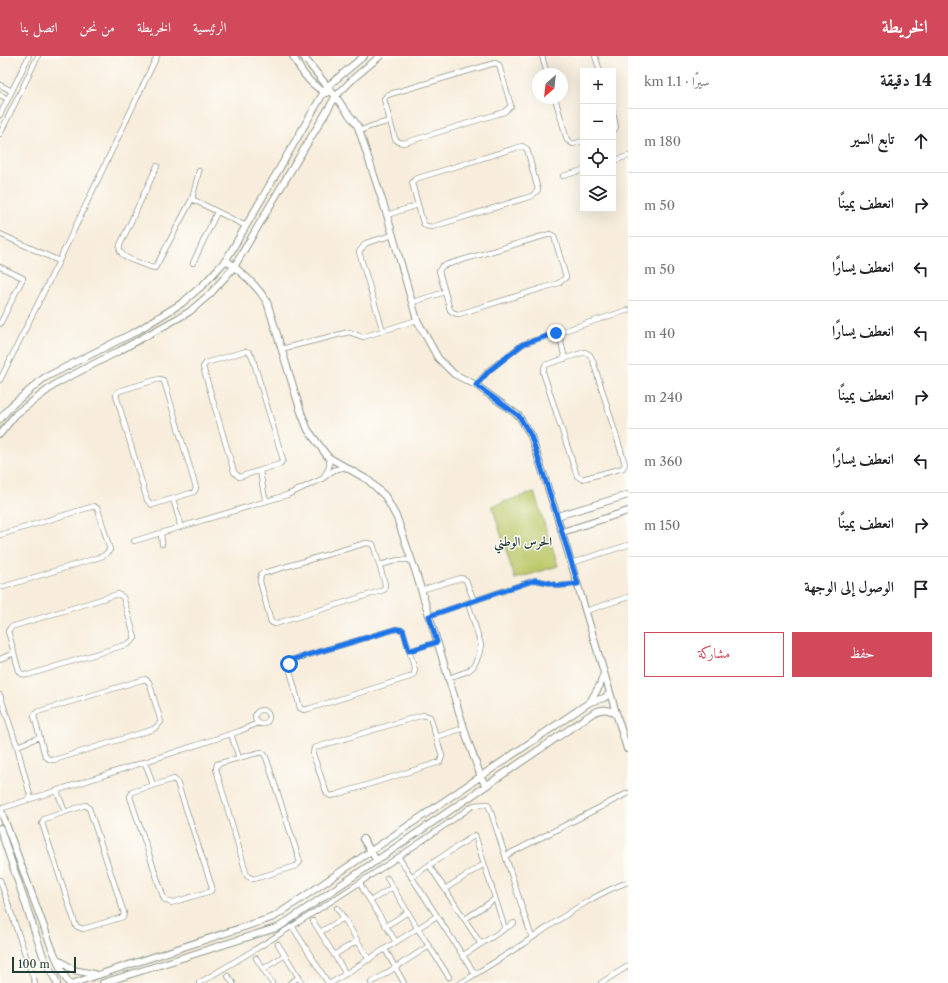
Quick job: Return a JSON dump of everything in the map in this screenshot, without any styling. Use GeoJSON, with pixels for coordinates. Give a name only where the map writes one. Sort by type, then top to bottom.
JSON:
{"type":"FeatureCollection","features":[{"type":"Feature","properties":{"kind":"street"},"geometry":{"type":"LineString","coordinates":[[0,115],[29,56]]}},
{"type":"Feature","properties":{"kind":"street"},"geometry":{"type":"LineString","coordinates":[[0,134],[38,56]]}},
{"type":"Feature","properties":{"kind":"street"},"geometry":{"type":"LineString","coordinates":[[0,380],[59,261],[157,56]]}},
{"type":"Feature","properties":{"kind":"street"},"geometry":{"type":"LineString","coordinates":[[292,56],[302,72],[312,82],[324,92],[336,96]]}},
{"type":"Feature","properties":{"kind":"street"},"geometry":{"type":"LineString","coordinates":[[303,56],[353,118],[359,131],[387,215],[417,320],[438,358],[454,374],[476,385],[519,416],[531,436],[562,532],[628,750]]}},
{"type":"Feature","properties":{"kind":"street"},"geometry":{"type":"LineString","coordinates":[[0,419],[11,406],[44,378],[137,331],[182,303],[204,284],[226,260],[328,86],[364,56]]}},
{"type":"Feature","properties":{"kind":"street"},"geometry":{"type":"LineString","coordinates":[[0,434],[16,414],[57,383],[119,352],[189,312],[210,294],[234,267],[336,96],[355,77],[380,56]]}},
{"type":"Feature","properties":{"kind":"street"},"geometry":{"type":"LineString","coordinates":[[542,56],[546,68]]}},
{"type":"Feature","properties":{"kind":"street"},"geometry":{"type":"LineString","coordinates":[[595,56],[599,68]]}},
{"type":"Feature","properties":{"kind":"street"},"geometry":{"type":"LineString","coordinates":[[495,63],[499,65],[511,106],[504,112],[404,143],[395,139],[390,121],[384,100],[387,95],[495,63]]}},
{"type":"Feature","properties":{"kind":"street"},"geometry":{"type":"LineString","coordinates":[[0,86],[12,91]]}},
{"type":"Feature","properties":{"kind":"street"},"geometry":{"type":"LineString","coordinates":[[0,95],[8,99]]}},
{"type":"Feature","properties":{"kind":"street"},"geometry":{"type":"LineString","coordinates":[[557,104],[567,140],[573,144],[580,142]]}},
{"type":"Feature","properties":{"kind":"street"},"geometry":{"type":"LineString","coordinates":[[359,131],[390,121]]}},
{"type":"Feature","properties":{"kind":"street"},"geometry":{"type":"LineString","coordinates":[[522,146],[527,149],[538,190],[532,196],[432,227],[426,226],[423,223],[418,205],[412,183],[415,179],[522,146]]}},
{"type":"Feature","properties":{"kind":"street"},"geometry":{"type":"LineString","coordinates":[[616,160],[628,156]]}},
{"type":"Feature","properties":{"kind":"street"},"geometry":{"type":"LineString","coordinates":[[157,166],[119,249],[123,255],[150,268],[155,268],[192,199],[199,171]]}},
{"type":"Feature","properties":{"kind":"street"},"geometry":{"type":"LineString","coordinates":[[563,176],[580,171]]}},
{"type":"Feature","properties":{"kind":"street"},"geometry":{"type":"LineString","coordinates":[[192,199],[246,226]]}},
{"type":"Feature","properties":{"kind":"street"},"geometry":{"type":"LineString","coordinates":[[387,215],[418,205]]}},
{"type":"Feature","properties":{"kind":"street"},"geometry":{"type":"LineString","coordinates":[[193,263],[217,212]]}},
{"type":"Feature","properties":{"kind":"street"},"geometry":{"type":"LineString","coordinates":[[0,234],[59,261]]}},
{"type":"Feature","properties":{"kind":"street"},"geometry":{"type":"LineString","coordinates":[[550,234],[554,236],[566,277],[559,283],[459,314],[450,310],[445,292],[439,271],[442,266],[550,234]]}},
{"type":"Feature","properties":{"kind":"street"},"geometry":{"type":"LineString","coordinates":[[383,331],[360,252],[366,243],[393,235]]}},
{"type":"Feature","properties":{"kind":"street"},"geometry":{"type":"LineString","coordinates":[[226,260],[258,288],[267,302],[308,430],[328,457],[330,464],[329,468],[322,479]]}},
{"type":"Feature","properties":{"kind":"street"},"geometry":{"type":"LineString","coordinates":[[0,267],[23,278],[0,324]]}},
{"type":"Feature","properties":{"kind":"street"},"geometry":{"type":"LineString","coordinates":[[413,302],[445,292]]}},
{"type":"Feature","properties":{"kind":"street"},"geometry":{"type":"LineString","coordinates":[[476,385],[490,370],[523,344],[628,310]]}},
{"type":"Feature","properties":{"kind":"street"},"geometry":{"type":"LineString","coordinates":[[281,349],[349,332],[363,337],[417,320]]}},
{"type":"Feature","properties":{"kind":"street"},"geometry":{"type":"LineString","coordinates":[[556,333],[561,342],[565,359]]}},
{"type":"Feature","properties":{"kind":"street"},"geometry":{"type":"LineString","coordinates":[[246,351],[252,356],[283,456],[283,460],[280,464],[260,470],[239,477],[234,472],[203,367],[206,363],[246,351]]}},
{"type":"Feature","properties":{"kind":"street"},"geometry":{"type":"LineString","coordinates":[[585,352],[590,355],[625,464],[623,468],[582,479],[577,476],[543,372],[546,365],[565,359],[585,352]]}},
{"type":"Feature","properties":{"kind":"street"},"geometry":{"type":"LineString","coordinates":[[159,379],[163,380],[165,384],[196,484],[194,492],[173,499],[152,505],[147,500],[116,395],[119,392],[159,379]]}},
{"type":"Feature","properties":{"kind":"street"},"geometry":{"type":"LineString","coordinates":[[328,457],[368,480],[385,496],[397,518],[464,728],[481,777],[486,786]]}},
{"type":"Feature","properties":{"kind":"street"},"geometry":{"type":"LineString","coordinates":[[134,541],[287,495],[322,479],[334,470],[346,467]]}},
{"type":"Feature","properties":{"kind":"street"},"geometry":{"type":"LineString","coordinates":[[260,470],[264,494],[267,501]]}},
{"type":"Feature","properties":{"kind":"street"},"geometry":{"type":"LineString","coordinates":[[557,516],[628,495]]}},
{"type":"Feature","properties":{"kind":"street"},"geometry":{"type":"LineString","coordinates":[[173,499],[180,527]]}},
{"type":"Feature","properties":{"kind":"street"},"geometry":{"type":"LineString","coordinates":[[0,535],[94,506],[98,509],[110,550],[103,556],[3,587],[0,586]]}},
{"type":"Feature","properties":{"kind":"street"},"geometry":{"type":"LineString","coordinates":[[562,532],[628,511]]}},
{"type":"Feature","properties":{"kind":"street"},"geometry":{"type":"LineString","coordinates":[[161,533],[162,544]]}},
{"type":"Feature","properties":{"kind":"street"},"geometry":{"type":"LineString","coordinates":[[366,543],[373,544],[380,565],[385,584],[384,590],[275,624],[271,622],[260,581],[261,574],[366,543]]}},
{"type":"Feature","properties":{"kind":"street"},"geometry":{"type":"LineString","coordinates":[[571,563],[628,545]]}},
{"type":"Feature","properties":{"kind":"street"},"geometry":{"type":"LineString","coordinates":[[380,565],[398,560],[411,560]]}},
{"type":"Feature","properties":{"kind":"street"},"geometry":{"type":"LineString","coordinates":[[421,590],[460,578],[466,580],[474,601]]}},
{"type":"Feature","properties":{"kind":"street"},"geometry":{"type":"LineString","coordinates":[[429,616],[535,580],[558,586],[578,584]]}},
{"type":"Feature","properties":{"kind":"street"},"geometry":{"type":"LineString","coordinates":[[118,594],[123,597],[135,638],[128,644],[28,675],[22,674],[19,671],[14,653],[8,631],[11,627],[118,594]]}},
{"type":"Feature","properties":{"kind":"street"},"geometry":{"type":"LineString","coordinates":[[586,611],[628,597]]}},
{"type":"Feature","properties":{"kind":"street"},"geometry":{"type":"LineString","coordinates":[[449,678],[468,671],[473,667],[479,655],[481,645],[468,603]]}},
{"type":"Feature","properties":{"kind":"street"},"geometry":{"type":"LineString","coordinates":[[396,629],[403,630],[409,651],[415,670],[413,676],[308,709],[304,710],[300,708],[289,667],[291,660],[396,629]]}},
{"type":"Feature","properties":{"kind":"street"},"geometry":{"type":"LineString","coordinates":[[409,651],[437,642]]}},
{"type":"Feature","properties":{"kind":"street"},"geometry":{"type":"LineString","coordinates":[[0,659],[14,653]]}},
{"type":"Feature","properties":{"kind":"street"},"geometry":{"type":"LineString","coordinates":[[590,702],[600,685],[604,673]]}},
{"type":"Feature","properties":{"kind":"street"},"geometry":{"type":"LineString","coordinates":[[145,679],[149,682],[161,722],[154,729],[54,760],[49,759],[46,756],[40,738],[34,716],[37,712],[145,679]]}},
{"type":"Feature","properties":{"kind":"street"},"geometry":{"type":"LineString","coordinates":[[74,983],[274,916],[371,852],[590,702],[604,698],[610,694]]}},
{"type":"Feature","properties":{"kind":"street"},"geometry":{"type":"LineString","coordinates":[[103,983],[280,927],[601,708],[610,694]]}},
{"type":"Feature","properties":{"kind":"street"},"geometry":{"type":"LineString","coordinates":[[0,695],[17,746],[31,799]]}},
{"type":"Feature","properties":{"kind":"street"},"geometry":{"type":"LineString","coordinates":[[601,708],[609,710],[617,715]]}},
{"type":"Feature","properties":{"kind":"street"},"geometry":{"type":"LineString","coordinates":[[423,715],[430,717],[436,738],[442,756],[440,762],[331,796],[327,794],[313,754],[314,748],[318,746],[423,715]]}},
{"type":"Feature","properties":{"kind":"street"},"geometry":{"type":"LineString","coordinates":[[69,983],[56,958],[0,809],[231,734],[258,722]]}},
{"type":"Feature","properties":{"kind":"street"},"geometry":{"type":"LineString","coordinates":[[436,738],[464,728]]}},
{"type":"Feature","properties":{"kind":"street"},"geometry":{"type":"LineString","coordinates":[[231,734],[239,758]]}},
{"type":"Feature","properties":{"kind":"street"},"geometry":{"type":"LineString","coordinates":[[17,746],[40,738]]}},
{"type":"Feature","properties":{"kind":"street"},"geometry":{"type":"LineString","coordinates":[[261,752],[266,757],[300,862],[296,866],[254,880],[247,876],[216,770],[217,764],[239,758],[261,752]]}},
{"type":"Feature","properties":{"kind":"street"},"geometry":{"type":"LineString","coordinates":[[144,762],[153,786]]}},
{"type":"Feature","properties":{"kind":"street"},"geometry":{"type":"LineString","coordinates":[[174,779],[177,782],[212,887],[211,891],[171,903],[164,899],[130,797],[132,792],[153,786],[174,779]]}},
{"type":"Feature","properties":{"kind":"street"},"geometry":{"type":"LineString","coordinates":[[57,791],[65,812]]}},
{"type":"Feature","properties":{"kind":"street"},"geometry":{"type":"LineString","coordinates":[[505,856],[628,793]]}},
{"type":"Feature","properties":{"kind":"street"},"geometry":{"type":"LineString","coordinates":[[199,983],[399,858],[474,806],[485,803],[488,804],[490,809],[532,938]]}},
{"type":"Feature","properties":{"kind":"street"},"geometry":{"type":"LineString","coordinates":[[86,805],[89,808],[124,913],[123,917],[83,929],[76,926],[42,823],[44,819],[65,812],[86,805]]}},
{"type":"Feature","properties":{"kind":"street"},"geometry":{"type":"LineString","coordinates":[[0,828],[43,956],[57,983]]}},
{"type":"Feature","properties":{"kind":"street"},"geometry":{"type":"LineString","coordinates":[[411,877],[475,835],[505,929]]}},
{"type":"Feature","properties":{"kind":"street"},"geometry":{"type":"LineString","coordinates":[[363,839],[377,861]]}},
{"type":"Feature","properties":{"kind":"street"},"geometry":{"type":"LineString","coordinates":[[399,858],[475,974]]}},
{"type":"Feature","properties":{"kind":"street"},"geometry":{"type":"LineString","coordinates":[[445,889],[484,864]]}},
{"type":"Feature","properties":{"kind":"street"},"geometry":{"type":"LineString","coordinates":[[429,865],[481,944]]}},
{"type":"Feature","properties":{"kind":"street"},"geometry":{"type":"LineString","coordinates":[[387,878],[418,929],[450,977]]}},
{"type":"Feature","properties":{"kind":"street"},"geometry":{"type":"LineString","coordinates":[[0,880],[35,983]]}},
{"type":"Feature","properties":{"kind":"street"},"geometry":{"type":"LineString","coordinates":[[461,983],[532,938],[580,905],[613,887],[628,882]]}},
{"type":"Feature","properties":{"kind":"street"},"geometry":{"type":"LineString","coordinates":[[360,883],[392,936],[398,941]]}},
{"type":"Feature","properties":{"kind":"street"},"geometry":{"type":"LineString","coordinates":[[370,901],[393,887]]}},
{"type":"Feature","properties":{"kind":"street"},"geometry":{"type":"LineString","coordinates":[[465,919],[495,899]]}},
{"type":"Feature","properties":{"kind":"street"},"geometry":{"type":"LineString","coordinates":[[337,908],[369,960]]}},
{"type":"Feature","properties":{"kind":"street"},"geometry":{"type":"LineString","coordinates":[[386,926],[408,912]]}},
{"type":"Feature","properties":{"kind":"street"},"geometry":{"type":"LineString","coordinates":[[292,926],[329,983],[369,960],[437,916]]}},
{"type":"Feature","properties":{"kind":"street"},"geometry":{"type":"LineString","coordinates":[[320,932],[344,918]]}},
{"type":"Feature","properties":{"kind":"street"},"geometry":{"type":"LineString","coordinates":[[313,921],[346,974]]}},
{"type":"Feature","properties":{"kind":"street"},"geometry":{"type":"LineString","coordinates":[[462,956],[514,923]]}},
{"type":"Feature","properties":{"kind":"street"},"geometry":{"type":"LineString","coordinates":[[334,955],[357,941]]}},
{"type":"Feature","properties":{"kind":"street"},"geometry":{"type":"LineString","coordinates":[[278,944],[302,983]]}},
{"type":"Feature","properties":{"kind":"street"},"geometry":{"type":"LineString","coordinates":[[371,983],[429,946]]}},
{"type":"Feature","properties":{"kind":"street"},"geometry":{"type":"LineString","coordinates":[[385,950],[404,983]]}},
{"type":"Feature","properties":{"kind":"street"},"geometry":{"type":"LineString","coordinates":[[263,969],[285,955]]}},
{"type":"Feature","properties":{"kind":"street"},"geometry":{"type":"LineString","coordinates":[[56,958],[73,970],[96,975]]}},
{"type":"Feature","properties":{"kind":"street"},"geometry":{"type":"LineString","coordinates":[[256,958],[272,983]]}},
{"type":"Feature","properties":{"kind":"street"},"geometry":{"type":"LineString","coordinates":[[602,983],[628,966]]}},
{"type":"Feature","properties":{"kind":"street"},"geometry":{"type":"LineString","coordinates":[[228,976],[233,983]]}},
{"type":"Feature","properties":{"kind":"street"},"geometry":{"type":"LineString","coordinates":[[290,983],[299,978]]}},
{"type":"Feature","properties":{"kind":"street"},"geometry":{"type":"LineString","coordinates":[[379,978],[382,983]]}},
{"type":"Feature","properties":{"kind":"green space"},"geometry":{"type":"Polygon","coordinates":[[[534,492],[558,566],[515,579],[492,506],[534,492]]]}},
{"type":"Feature","properties":{"kind":"district","name":"الحرس الوطني"},"geometry":{"type":"Point","coordinates":[523,541]}},
{"type":"Feature","properties":{"kind":"route"},"geometry":{"type":"LineString","coordinates":[[289,664],[291,660],[396,629],[403,630],[409,651],[437,642],[429,616],[535,580],[558,586],[578,584],[531,436],[519,416],[476,385],[490,370],[523,344],[556,333]]}}]}
